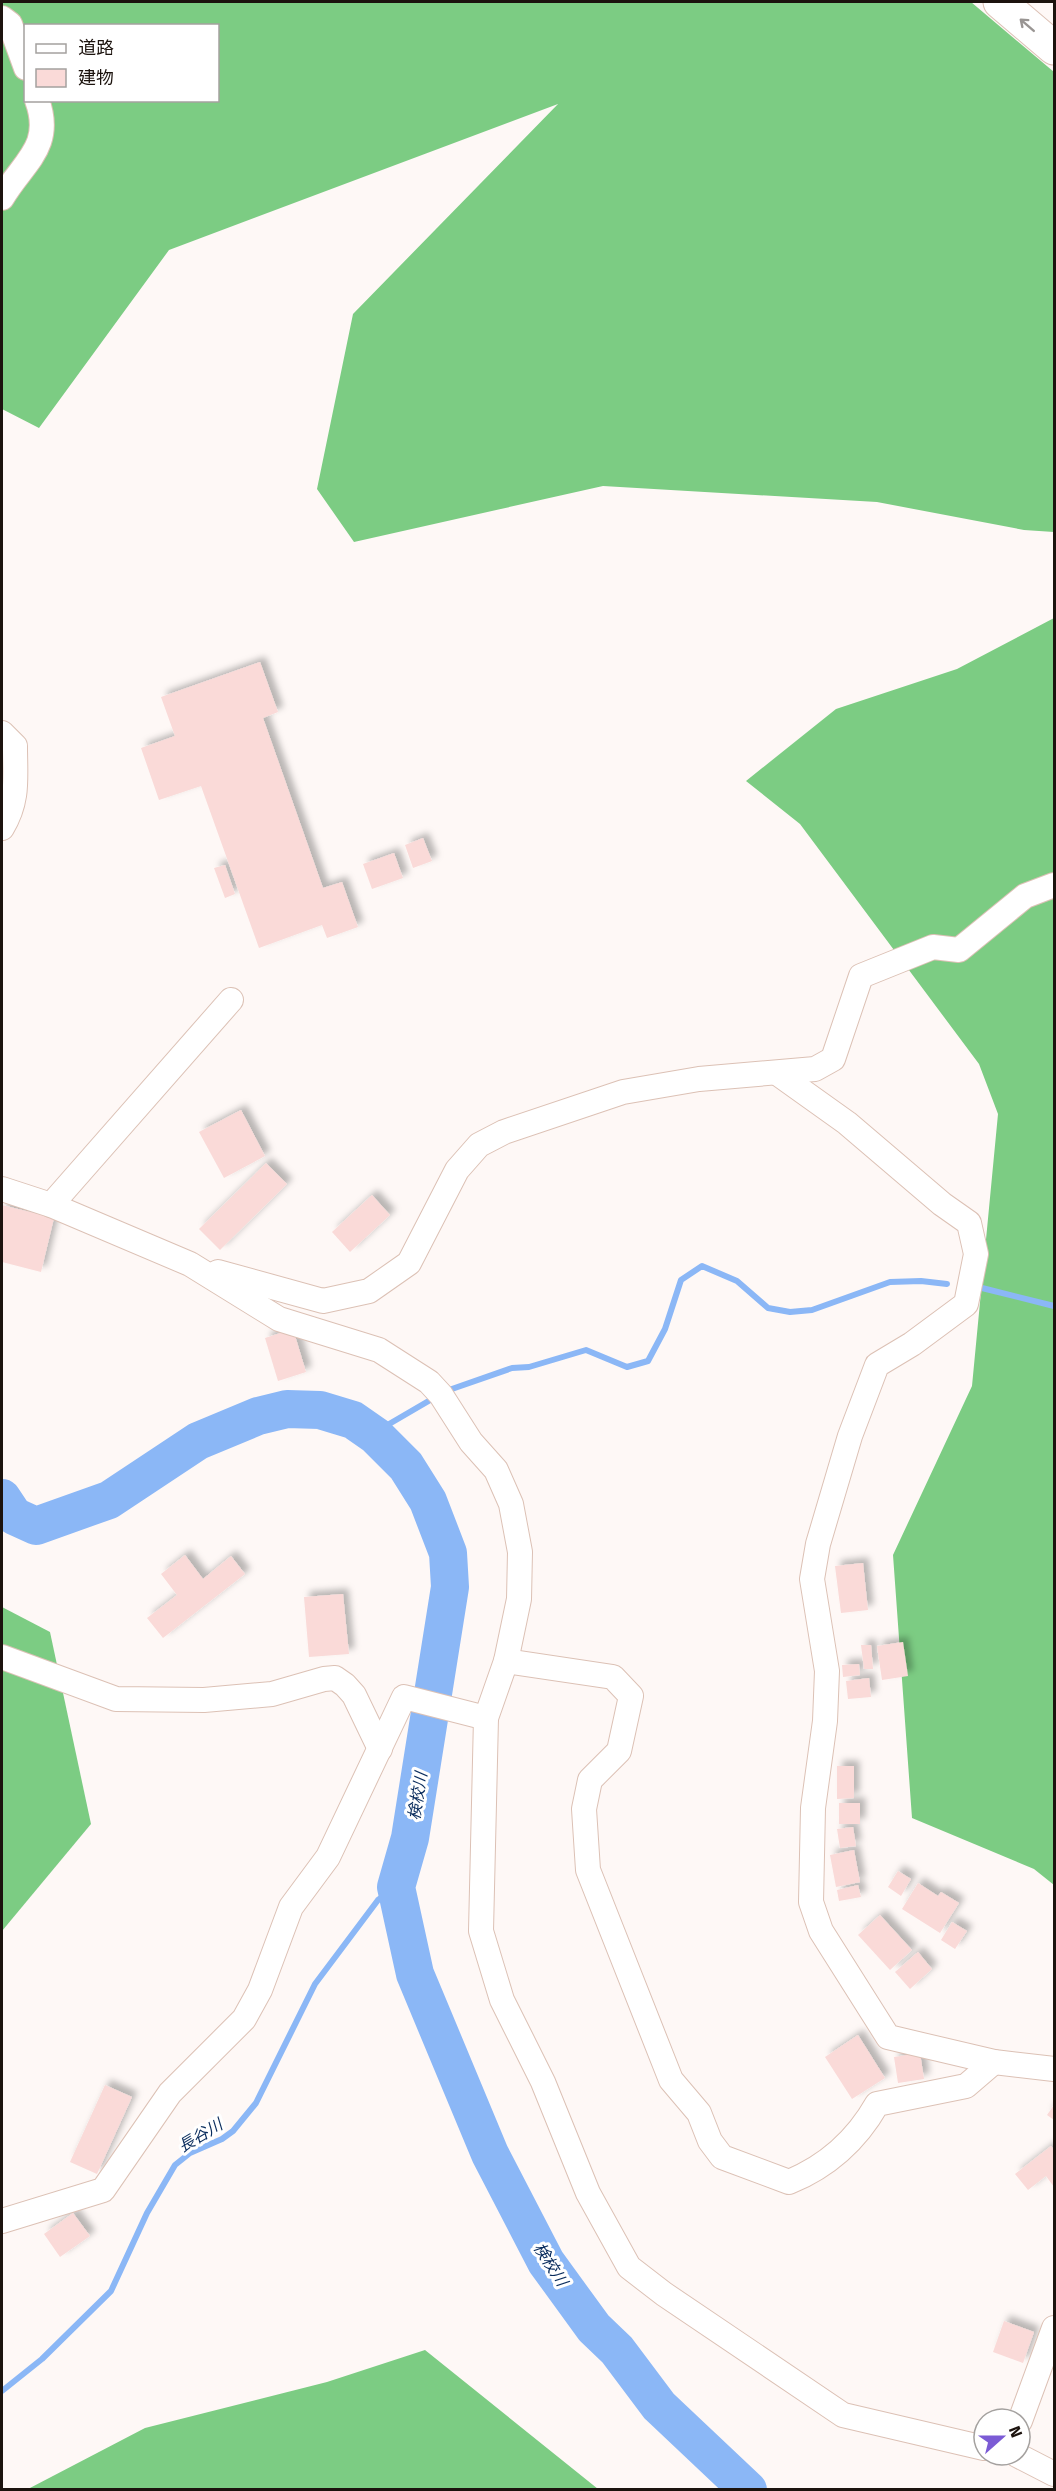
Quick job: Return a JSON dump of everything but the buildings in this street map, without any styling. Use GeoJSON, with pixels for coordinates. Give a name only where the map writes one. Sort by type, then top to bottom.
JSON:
{"type":"FeatureCollection","features":[{"type":"Feature","properties":{"kind":"highway"},"geometry":{"type":"LineString","coordinates":[[1000,2],[1054,48]]}},
{"type":"Feature","properties":{"kind":"street"},"geometry":{"type":"LineString","coordinates":[[2,18],[10,24],[24,62]]}},
{"type":"Feature","properties":{"kind":"street"},"geometry":{"type":"LineString","coordinates":[[2,198],[25,168],[42,137],[42,115],[38,102]]}},
{"type":"Feature","properties":{"kind":"street"},"geometry":{"type":"LineString","coordinates":[[2,733],[15,746],[15,803],[2,828]]}},
{"type":"Feature","properties":{"kind":"street"},"geometry":{"type":"LineString","coordinates":[[2,1189],[51,1205],[189,1264],[323,1301],[369,1291],[409,1263],[457,1170],[478,1146],[504,1131],[623,1092],[699,1079],[815,1070],[833,1059],[861,976],[933,947],[959,950],[1025,896],[1054,885]]}},
{"type":"Feature","properties":{"kind":"street"},"geometry":{"type":"LineString","coordinates":[[51,1205],[231,1000]]}},
{"type":"Feature","properties":{"kind":"street"},"geometry":{"type":"LineString","coordinates":[[777,1073],[847,1123],[942,1204],[969,1223],[976,1254],[966,1304],[912,1344],[877,1365],[850,1436],[818,1544],[812,1579],[827,1671],[825,1721],[813,1808],[811,1902],[822,1931],[888,2037],[994,2062],[1054,2069]]}},
{"type":"Feature","properties":{"kind":"street"},"geometry":{"type":"LineString","coordinates":[[189,1264],[279,1319],[379,1350],[429,1382],[441,1395],[471,1442],[496,1470],[511,1504],[520,1552],[519,1588],[506,1660],[486,1718],[481,1931],[502,2000],[543,2082],[588,2193],[629,2267],[664,2294],[843,2415],[972,2445]]}},
{"type":"Feature","properties":{"kind":"street"},"geometry":{"type":"LineString","coordinates":[[2,1658],[116,1699],[204,1700],[272,1694],[335,1678],[345,1684],[354,1695],[380,1749]]}},
{"type":"Feature","properties":{"kind":"street"},"geometry":{"type":"LineString","coordinates":[[506,1660],[613,1677],[631,1696],[619,1751],[590,1780],[584,1809],[588,1870],[671,2080],[699,2113],[710,2140],[723,2157],[789,2182],[816,2171],[863,2129],[877,2104],[966,2086],[994,2062]]}},
{"type":"Feature","properties":{"kind":"street"},"geometry":{"type":"LineString","coordinates":[[2,2221],[103,2190],[170,2093],[244,2019],[260,1990],[291,1907],[328,1857],[404,1697],[486,1718]]}},
{"type":"Feature","properties":{"kind":"street"},"geometry":{"type":"LineString","coordinates":[[1025,2407],[1054,2328]]}},
{"type":"Feature","properties":{"kind":"street"},"geometry":{"type":"LineString","coordinates":[[1032,2463],[1054,2474]]}},
{"type":"Feature","properties":{"kind":"green space"},"geometry":{"type":"Polygon","coordinates":[[[2,2],[971,2],[1054,72],[1054,532],[1024,530],[877,502],[603,486],[354,542],[317,489],[353,314],[558,104],[169,250],[39,428],[2,409],[2,2]]]}},
{"type":"Feature","properties":{"kind":"green space"},"geometry":{"type":"Polygon","coordinates":[[[1054,618],[1054,1885],[1034,1869],[912,1818],[893,1555],[972,1386],[998,1114],[979,1064],[800,824],[746,781],[836,709],[957,669],[1054,618]]]}},
{"type":"Feature","properties":{"kind":"green space"},"geometry":{"type":"Polygon","coordinates":[[[2,1607],[50,1632],[91,1824],[2,1931],[2,1607]]]}},
{"type":"Feature","properties":{"kind":"green space"},"geometry":{"type":"Polygon","coordinates":[[[425,2350],[598,2489],[28,2489],[145,2428],[327,2382],[425,2350]]]}},
{"type":"Feature","properties":{"kind":"waterway"},"geometry":{"type":"LineString","coordinates":[[449,1390],[512,1368],[529,1367],[586,1350],[627,1367],[648,1361],[665,1329],[681,1280],[702,1266],[737,1281],[768,1308],[790,1312],[812,1310],[890,1282],[921,1281],[947,1284]]}},
{"type":"Feature","properties":{"kind":"waterway"},"geometry":{"type":"LineString","coordinates":[[982,1288],[1054,1306]]}},
{"type":"Feature","properties":{"kind":"waterway"},"geometry":{"type":"LineString","coordinates":[[376,1436],[384,1427],[432,1399]]}},
{"type":"Feature","properties":{"kind":"waterway","name":"検校川"},"geometry":{"type":"LineString","coordinates":[[2,1498],[14,1516],[36,1526],[109,1500],[198,1441],[258,1416],[287,1409],[320,1410],[353,1420],[376,1436],[406,1466],[428,1501],[448,1553],[450,1587],[410,1838],[396,1887],[415,1974],[490,2154],[546,2262],[594,2328],[617,2350],[659,2406],[748,2490]]}},
{"type":"Feature","properties":{"kind":"waterway","name":"長谷川"},"geometry":{"type":"LineString","coordinates":[[2,2391],[42,2359],[111,2291],[147,2213],[175,2165],[190,2153],[222,2139],[233,2131],[256,2103],[315,1984],[378,1900],[396,1887]]}}]}
